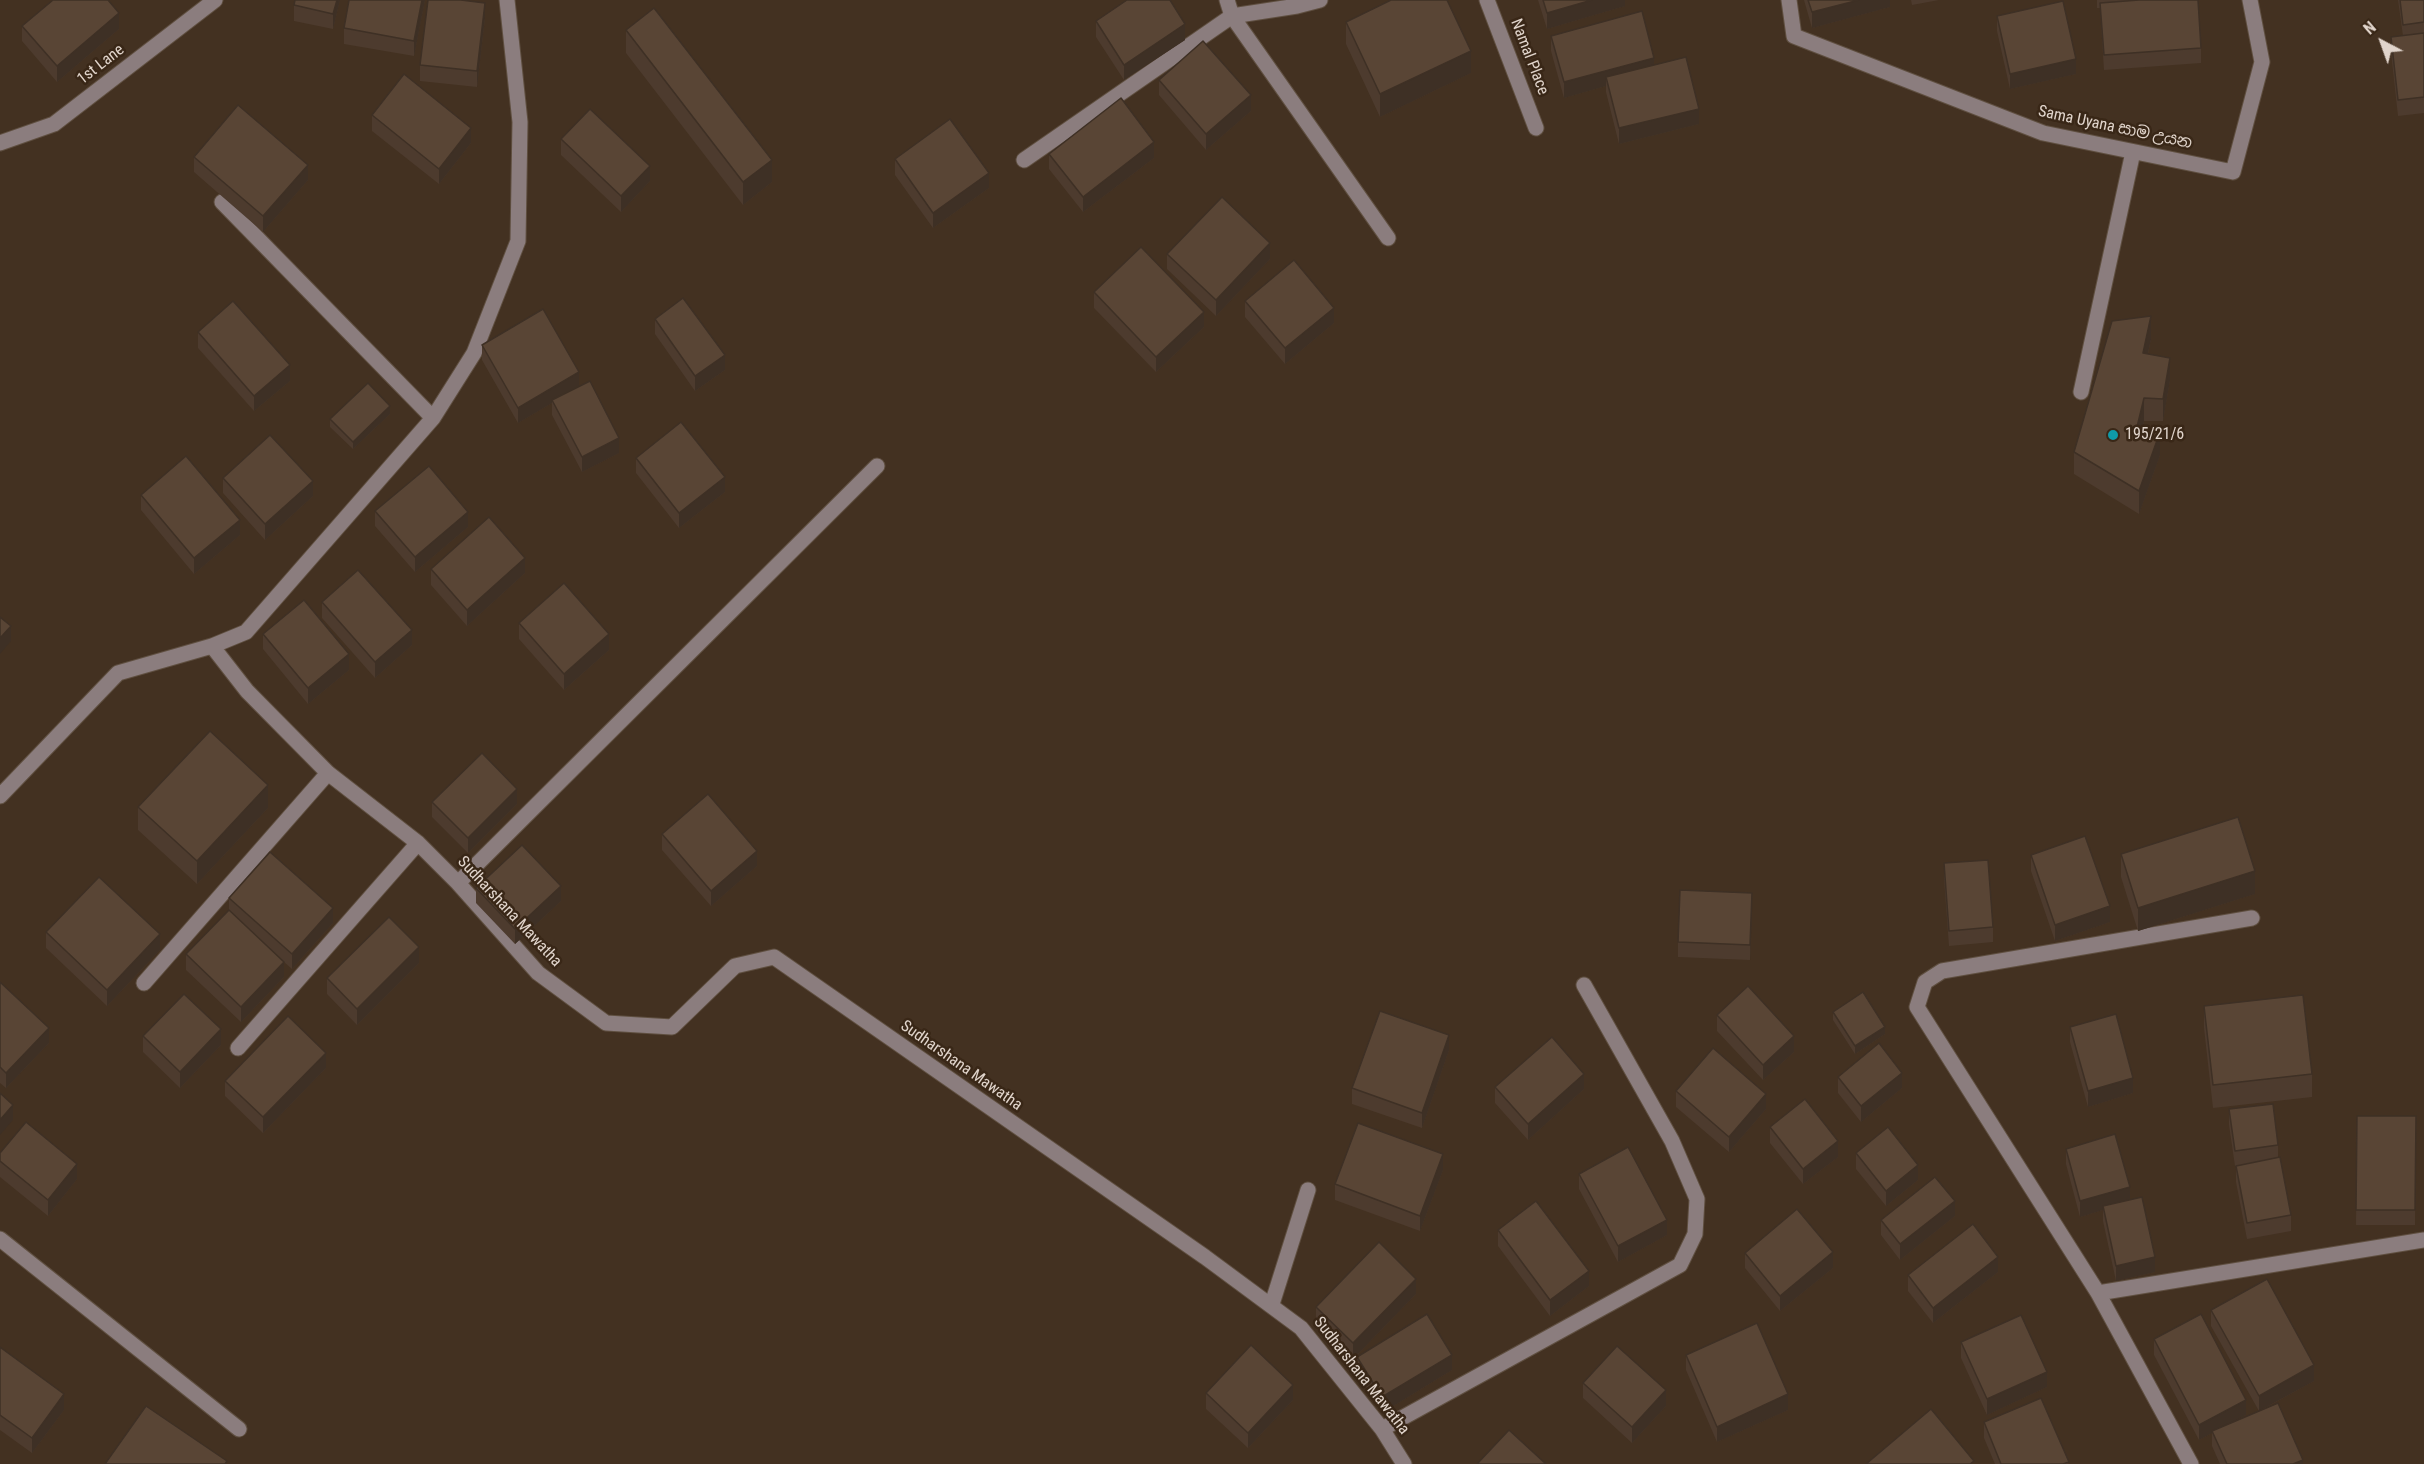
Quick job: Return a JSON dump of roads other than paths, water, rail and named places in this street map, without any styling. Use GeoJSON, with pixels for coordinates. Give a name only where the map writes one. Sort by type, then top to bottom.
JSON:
{"type":"FeatureCollection","features":[{"type":"Feature","properties":{"kind":"street","name":"1st Lane"},"geometry":{"type":"LineString","coordinates":[[0,143],[54,124],[215,0]]}},
{"type":"Feature","properties":{"kind":"street"},"geometry":{"type":"LineString","coordinates":[[0,796],[117,672],[212,646],[246,632],[433,418],[474,353],[518,241],[520,123],[507,0]]}},
{"type":"Feature","properties":{"kind":"street"},"geometry":{"type":"LineString","coordinates":[[1227,0],[1232,16],[1388,238]]}},
{"type":"Feature","properties":{"kind":"street"},"geometry":{"type":"LineString","coordinates":[[1024,160],[1232,16],[1320,0]]}},
{"type":"Feature","properties":{"kind":"street","name":"Namal Place"},"geometry":{"type":"LineString","coordinates":[[1487,0],[1536,128]]}},
{"type":"Feature","properties":{"kind":"street","name":"Sama Uyana සාම උයන"},"geometry":{"type":"LineString","coordinates":[[1789,0],[1794,36],[2043,134],[2233,172],[2262,62],[2250,0]]}},
{"type":"Feature","properties":{"kind":"street"},"geometry":{"type":"LineString","coordinates":[[2081,392],[2133,152]]}},
{"type":"Feature","properties":{"kind":"street"},"geometry":{"type":"LineString","coordinates":[[222,202],[433,418]]}},
{"type":"Feature","properties":{"kind":"street"},"geometry":{"type":"LineString","coordinates":[[458,883],[877,466]]}},
{"type":"Feature","properties":{"kind":"street","name":"Sudharshana Mawatha"},"geometry":{"type":"LineString","coordinates":[[212,646],[247,691],[328,773],[418,843],[458,883],[538,973],[606,1023],[672,1027],[735,966],[774,957],[1272,1304],[1301,1328],[1382,1429],[1404,1464]]}},
{"type":"Feature","properties":{"kind":"street"},"geometry":{"type":"LineString","coordinates":[[144,983],[328,773]]}},
{"type":"Feature","properties":{"kind":"street"},"geometry":{"type":"LineString","coordinates":[[238,1048],[418,843]]}},
{"type":"Feature","properties":{"kind":"street"},"geometry":{"type":"LineString","coordinates":[[2191,1464],[2098,1293],[1917,1007],[1925,982],[1942,971],[2253,918]]}},
{"type":"Feature","properties":{"kind":"street"},"geometry":{"type":"LineString","coordinates":[[1382,1429],[1680,1265],[1695,1234],[1697,1199],[1672,1141],[1584,985]]}},
{"type":"Feature","properties":{"kind":"street"},"geometry":{"type":"LineString","coordinates":[[1272,1304],[1308,1190]]}},
{"type":"Feature","properties":{"kind":"street"},"geometry":{"type":"LineString","coordinates":[[0,1239],[239,1429]]}},
{"type":"Feature","properties":{"kind":"street"},"geometry":{"type":"LineString","coordinates":[[2098,1293],[2424,1240]]}},
{"type":"Feature","properties":{"kind":"place","name":"195/21/6"},"geometry":{"type":"Point","coordinates":[2113,435]}}]}
